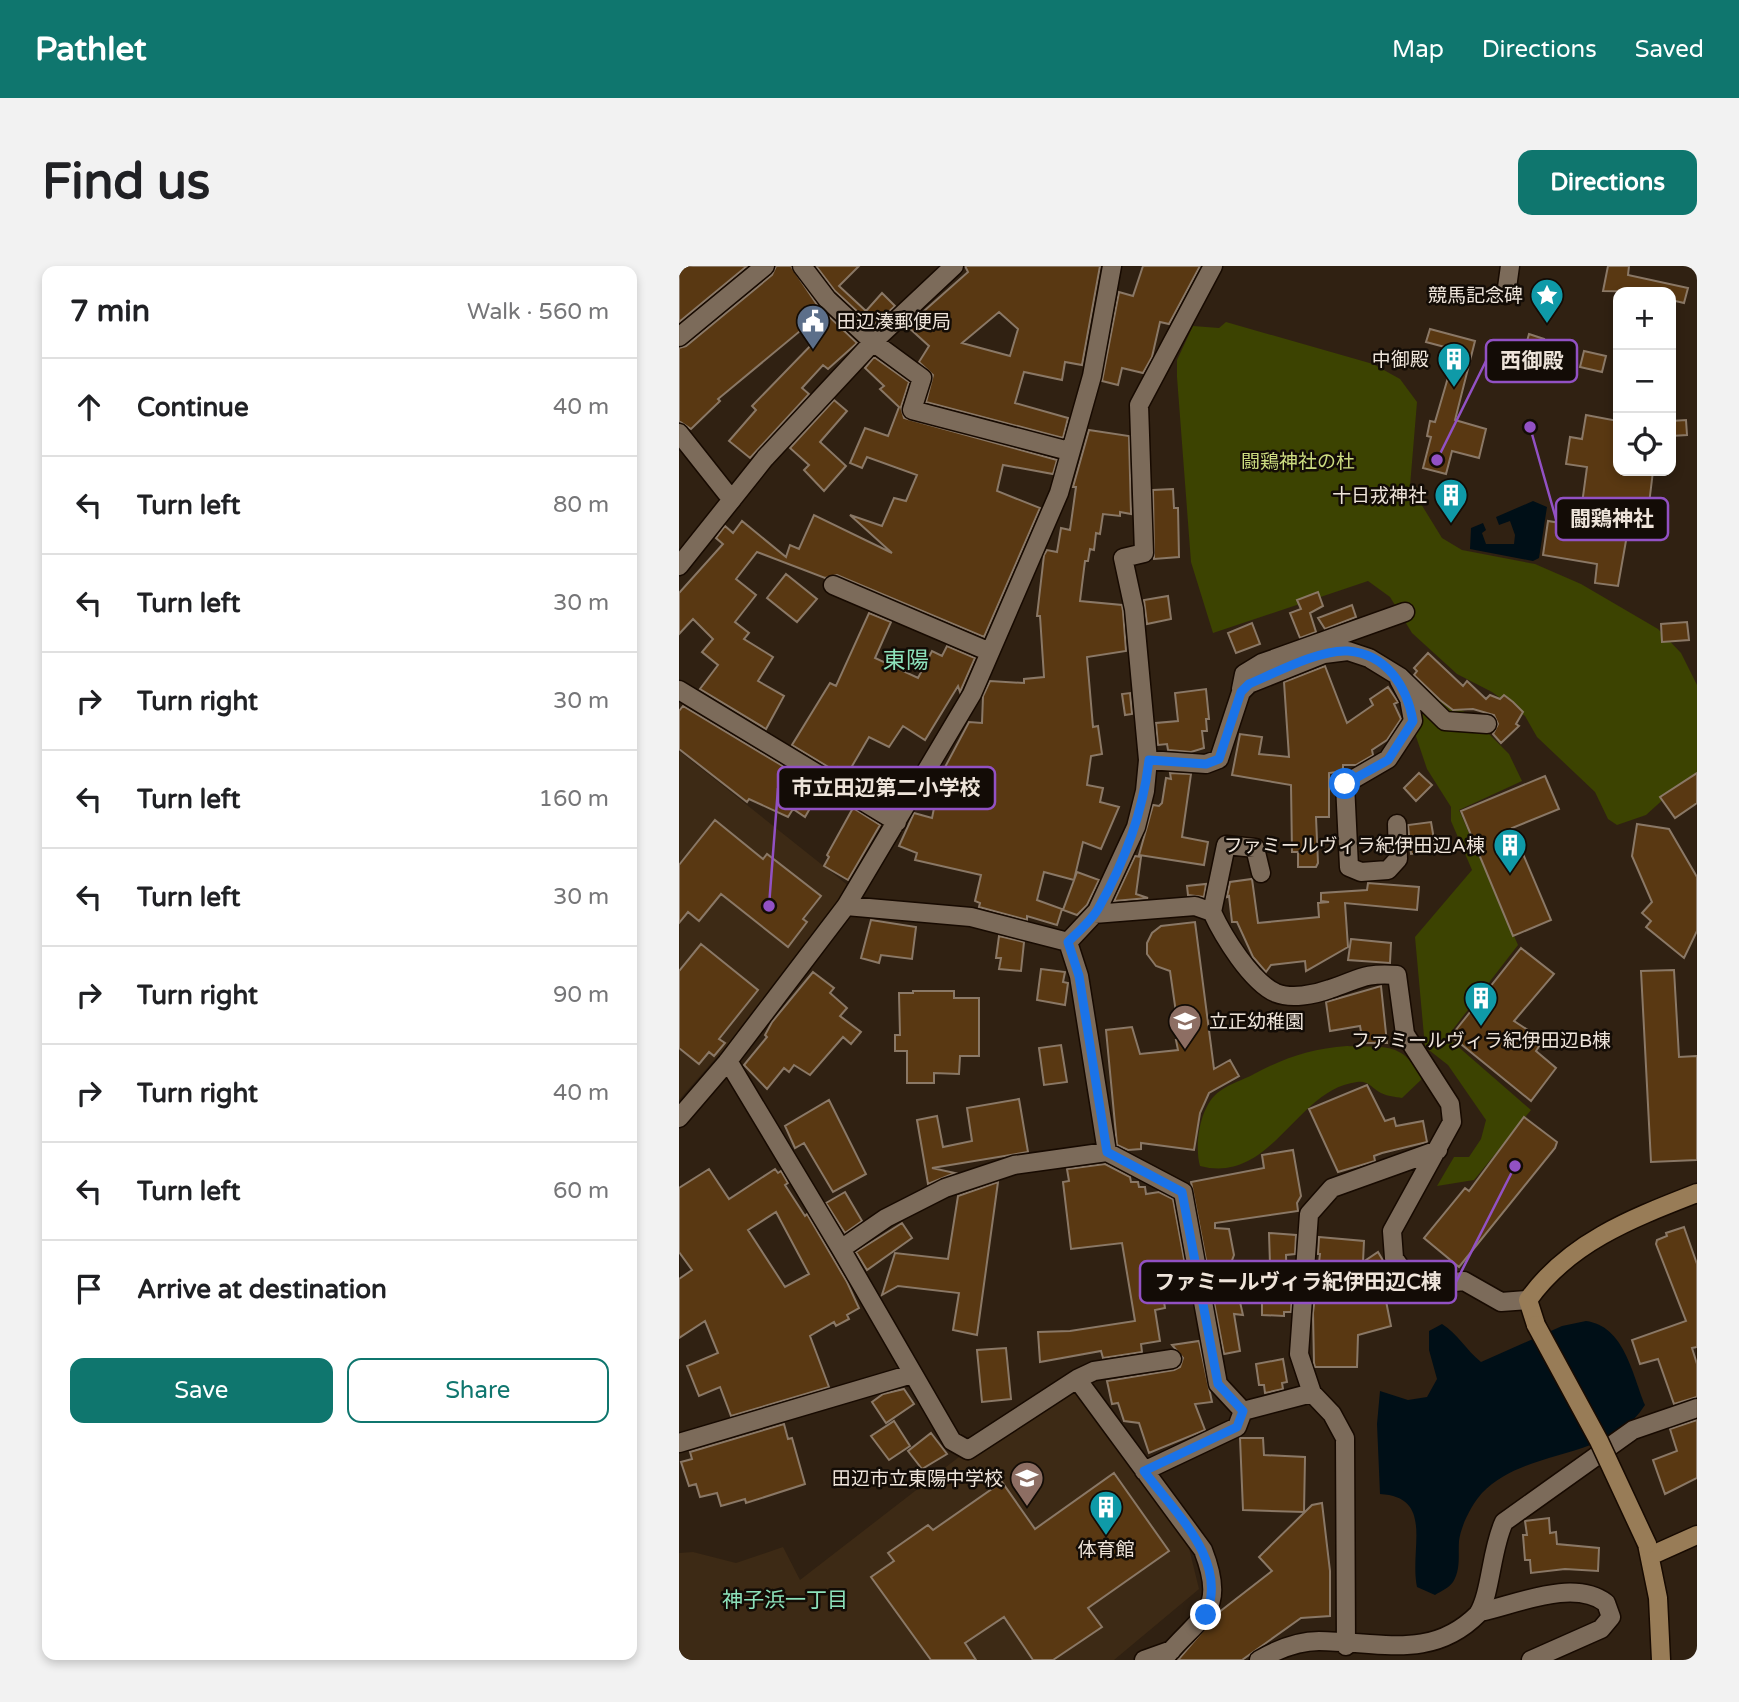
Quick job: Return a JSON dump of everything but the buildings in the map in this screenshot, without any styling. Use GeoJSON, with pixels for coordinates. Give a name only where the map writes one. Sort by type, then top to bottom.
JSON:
{"type":"FeatureCollection","features":[{"type":"Feature","properties":{"kind":"street"},"geometry":{"type":"LineString","coordinates":[[679,337],[765,266]]}},
{"type":"Feature","properties":{"kind":"street"},"geometry":{"type":"LineString","coordinates":[[802,266],[827,299],[873,342],[922,378],[912,410],[1069,451]]}},
{"type":"Feature","properties":{"kind":"street"},"geometry":{"type":"LineString","coordinates":[[679,566],[765,458],[873,342],[954,266]]}},
{"type":"Feature","properties":{"kind":"street"},"geometry":{"type":"LineString","coordinates":[[679,1118],[727,1061],[846,905],[972,694],[1059,493],[1092,376],[1112,266]]}},
{"type":"Feature","properties":{"kind":"street"},"geometry":{"type":"LineString","coordinates":[[1068,942],[1094,914],[1136,827],[1145,792],[1149,760],[1134,609],[1123,558],[1145,553],[1139,405],[1213,266]]}},
{"type":"Feature","properties":{"kind":"street"},"geometry":{"type":"LineString","coordinates":[[1506,295],[1510,266]]}},
{"type":"Feature","properties":{"kind":"street"},"geometry":{"type":"LineString","coordinates":[[679,433],[732,500]]}},
{"type":"Feature","properties":{"kind":"street"},"geometry":{"type":"LineString","coordinates":[[833,584],[990,652]]}},
{"type":"Feature","properties":{"kind":"street"},"geometry":{"type":"LineString","coordinates":[[1149,760],[1206,764],[1219,759],[1241,692],[1244,674],[1262,663],[1405,612]]}},
{"type":"Feature","properties":{"kind":"street"},"geometry":{"type":"LineString","coordinates":[[1241,692],[1249,684],[1324,654],[1348,651],[1369,658],[1412,686],[1445,720],[1487,724]]}},
{"type":"Feature","properties":{"kind":"street"},"geometry":{"type":"LineString","coordinates":[[1395,674],[1409,699],[1413,721],[1388,760],[1345,784],[1349,867],[1361,873],[1388,870],[1398,859],[1397,824]]}},
{"type":"Feature","properties":{"kind":"street"},"geometry":{"type":"LineString","coordinates":[[679,690],[897,822]]}},
{"type":"Feature","properties":{"kind":"street"},"geometry":{"type":"LineString","coordinates":[[1212,912],[1226,845],[1255,848],[1261,873]]}},
{"type":"Feature","properties":{"kind":"street"},"geometry":{"type":"LineString","coordinates":[[846,905],[971,916],[1068,942]]}},
{"type":"Feature","properties":{"kind":"street"},"geometry":{"type":"LineString","coordinates":[[1094,914],[1195,906],[1212,912],[1233,948],[1262,982],[1276,993],[1316,994],[1362,975],[1397,975],[1405,1034],[1450,1104],[1452,1122],[1392,1231],[1394,1258],[1405,1274],[1427,1285],[1464,1281],[1501,1302],[1528,1300],[1558,1264],[1600,1234],[1697,1193]]}},
{"type":"Feature","properties":{"kind":"street"},"geometry":{"type":"LineString","coordinates":[[1068,942],[1079,976],[1107,1152]]}},
{"type":"Feature","properties":{"kind":"street"},"geometry":{"type":"LineString","coordinates":[[727,1061],[841,1249],[952,1441],[968,1450],[1077,1379],[1094,1371],[1172,1359]]}},
{"type":"Feature","properties":{"kind":"street"},"geometry":{"type":"LineString","coordinates":[[1346,1646],[1345,1438],[1332,1414],[1312,1393],[1299,1354],[1309,1214],[1332,1188],[1438,1150]]}},
{"type":"Feature","properties":{"kind":"street"},"geometry":{"type":"LineString","coordinates":[[841,1249],[886,1218],[963,1180],[1014,1166],[1107,1152],[1182,1192],[1218,1384],[1243,1411]]}},
{"type":"Feature","properties":{"kind":"street"},"geometry":{"type":"LineString","coordinates":[[1528,1300],[1536,1325],[1599,1441],[1649,1550],[1658,1598],[1661,1660]]}},
{"type":"Feature","properties":{"kind":"street"},"geometry":{"type":"LineString","coordinates":[[679,1443],[912,1374]]}},
{"type":"Feature","properties":{"kind":"street"},"geometry":{"type":"LineString","coordinates":[[1077,1379],[1203,1550],[1212,1575],[1214,1597],[1206,1615],[1168,1655],[1144,1660]]}},
{"type":"Feature","properties":{"kind":"street"},"geometry":{"type":"LineString","coordinates":[[1243,1411],[1312,1393]]}},
{"type":"Feature","properties":{"kind":"street"},"geometry":{"type":"LineString","coordinates":[[1259,1660],[1298,1643],[1321,1641],[1412,1658],[1442,1649],[1464,1632],[1480,1612],[1496,1537],[1504,1522],[1633,1430],[1697,1408]]}},
{"type":"Feature","properties":{"kind":"street"},"geometry":{"type":"LineString","coordinates":[[1144,1471],[1237,1427],[1243,1411]]}},
{"type":"Feature","properties":{"kind":"street"},"geometry":{"type":"LineString","coordinates":[[1649,1550],[1697,1535]]}},
{"type":"Feature","properties":{"kind":"street"},"geometry":{"type":"LineString","coordinates":[[1480,1612],[1543,1595],[1593,1595],[1606,1603],[1611,1617],[1601,1629],[1531,1660]]}},
{"type":"Feature","properties":{"kind":"shaded area"},"geometry":{"type":"Polygon","coordinates":[[[1533,501],[1547,507],[1539,558],[1533,561],[1470,549],[1471,528],[1483,523],[1486,530],[1482,533],[1486,544],[1514,544],[1515,535],[1510,521],[1499,525],[1496,517],[1533,501]]]}},
{"type":"Feature","properties":{"kind":"shaded area"},"geometry":{"type":"Polygon","coordinates":[[[679,751],[850,887],[751,1018],[679,1100],[679,751]]]}},
{"type":"Feature","properties":{"kind":"shaded area"},"geometry":{"type":"Polygon","coordinates":[[[1586,1321],[1599,1325],[1618,1341],[1631,1366],[1645,1405],[1630,1423],[1611,1436],[1500,1478],[1482,1493],[1468,1515],[1460,1535],[1458,1567],[1453,1582],[1435,1595],[1417,1587],[1414,1515],[1408,1504],[1397,1497],[1380,1494],[1377,1424],[1380,1391],[1408,1400],[1427,1397],[1437,1379],[1429,1350],[1429,1331],[1442,1324],[1481,1362],[1562,1326],[1586,1321]]]}},
{"type":"Feature","properties":{"kind":"shaded area","name":"田辺市立東陽中学校"},"geometry":{"type":"Polygon","coordinates":[[[1077,1379],[1133,1468],[1189,1548],[1199,1589],[1114,1660],[679,1660],[679,1553],[693,1552],[736,1563],[783,1547],[800,1580],[968,1450],[1077,1379]]]}},
{"type":"Feature","properties":{"kind":"green space","name":"闘鶏神社の杜"},"geometry":{"type":"Polygon","coordinates":[[[1226,322],[1373,364],[1400,379],[1417,402],[1410,486],[1442,538],[1462,550],[1535,564],[1581,584],[1658,629],[1681,653],[1697,685],[1697,781],[1677,787],[1646,815],[1617,825],[1608,819],[1595,792],[1537,737],[1525,716],[1492,692],[1457,674],[1412,633],[1390,597],[1368,581],[1213,633],[1191,562],[1177,360],[1193,326],[1219,328],[1226,322]]]}},
{"type":"Feature","properties":{"kind":"green space"},"geometry":{"type":"Polygon","coordinates":[[[1395,674],[1487,724],[1487,732],[1509,754],[1522,781],[1459,810],[1518,945],[1447,1037],[1531,1110],[1474,1180],[1437,1186],[1454,1157],[1469,1157],[1481,1139],[1486,1120],[1448,1065],[1425,1047],[1415,937],[1472,870],[1451,821],[1451,807],[1427,769],[1395,674]]]}},
{"type":"Feature","properties":{"kind":"green space"},"geometry":{"type":"Polygon","coordinates":[[[1347,1046],[1383,1047],[1400,1052],[1423,1078],[1402,1098],[1383,1094],[1361,1082],[1336,1088],[1317,1101],[1265,1150],[1246,1162],[1225,1168],[1200,1166],[1200,1126],[1208,1105],[1220,1091],[1288,1058],[1347,1046]]]}},
{"type":"Feature","properties":{"kind":"place","name":"競馬記念碑"},"geometry":{"type":"Point","coordinates":[1547,325]}},
{"type":"Feature","properties":{"kind":"place","name":"田辺湊郵便局"},"geometry":{"type":"Point","coordinates":[813,351]}},
{"type":"Feature","properties":{"kind":"place","name":"中御殿"},"geometry":{"type":"Point","coordinates":[1454,389]}},
{"type":"Feature","properties":{"kind":"place","name":"闘鶏神社"},"geometry":{"type":"Point","coordinates":[1530,427]}},
{"type":"Feature","properties":{"kind":"place","name":"西御殿"},"geometry":{"type":"Point","coordinates":[1437,460]}},
{"type":"Feature","properties":{"kind":"place","name":"十日戎神社"},"geometry":{"type":"Point","coordinates":[1451,525]}},
{"type":"Feature","properties":{"kind":"place","name":"ファミールヴィラ紀伊田辺A棟"},"geometry":{"type":"Point","coordinates":[1510,875]}},
{"type":"Feature","properties":{"kind":"place","name":"市立田辺第二小学校"},"geometry":{"type":"Point","coordinates":[769,906]}},
{"type":"Feature","properties":{"kind":"place","name":"ファミールヴィラ紀伊田辺B棟"},"geometry":{"type":"Point","coordinates":[1481,1028]}},
{"type":"Feature","properties":{"kind":"place","name":"立正幼稚園"},"geometry":{"type":"Point","coordinates":[1185,1051]}},
{"type":"Feature","properties":{"kind":"place","name":"ファミールヴィラ紀伊田辺C棟"},"geometry":{"type":"Point","coordinates":[1515,1166]}},
{"type":"Feature","properties":{"kind":"place","name":"田辺市立東陽中学校"},"geometry":{"type":"Point","coordinates":[1027,1508]}},
{"type":"Feature","properties":{"kind":"place","name":"体育館"},"geometry":{"type":"Point","coordinates":[1106,1537]}},
{"type":"Feature","properties":{"kind":"district","name":"東陽"},"geometry":{"type":"Point","coordinates":[906,660]}},
{"type":"Feature","properties":{"kind":"district","name":"神子浜一丁目"},"geometry":{"type":"Point","coordinates":[785,1600]}},
{"type":"Feature","properties":{"kind":"route"},"geometry":{"type":"LineString","coordinates":[[1206,1615],[1214,1597],[1212,1575],[1203,1550],[1144,1471],[1237,1427],[1243,1411],[1218,1384],[1182,1192],[1107,1152],[1079,976],[1068,942],[1097,911],[1136,827],[1145,792],[1149,760],[1206,764],[1219,759],[1241,692],[1249,684],[1324,654],[1348,651],[1369,658],[1395,674],[1409,699],[1413,721],[1388,760],[1345,784]]}}]}
